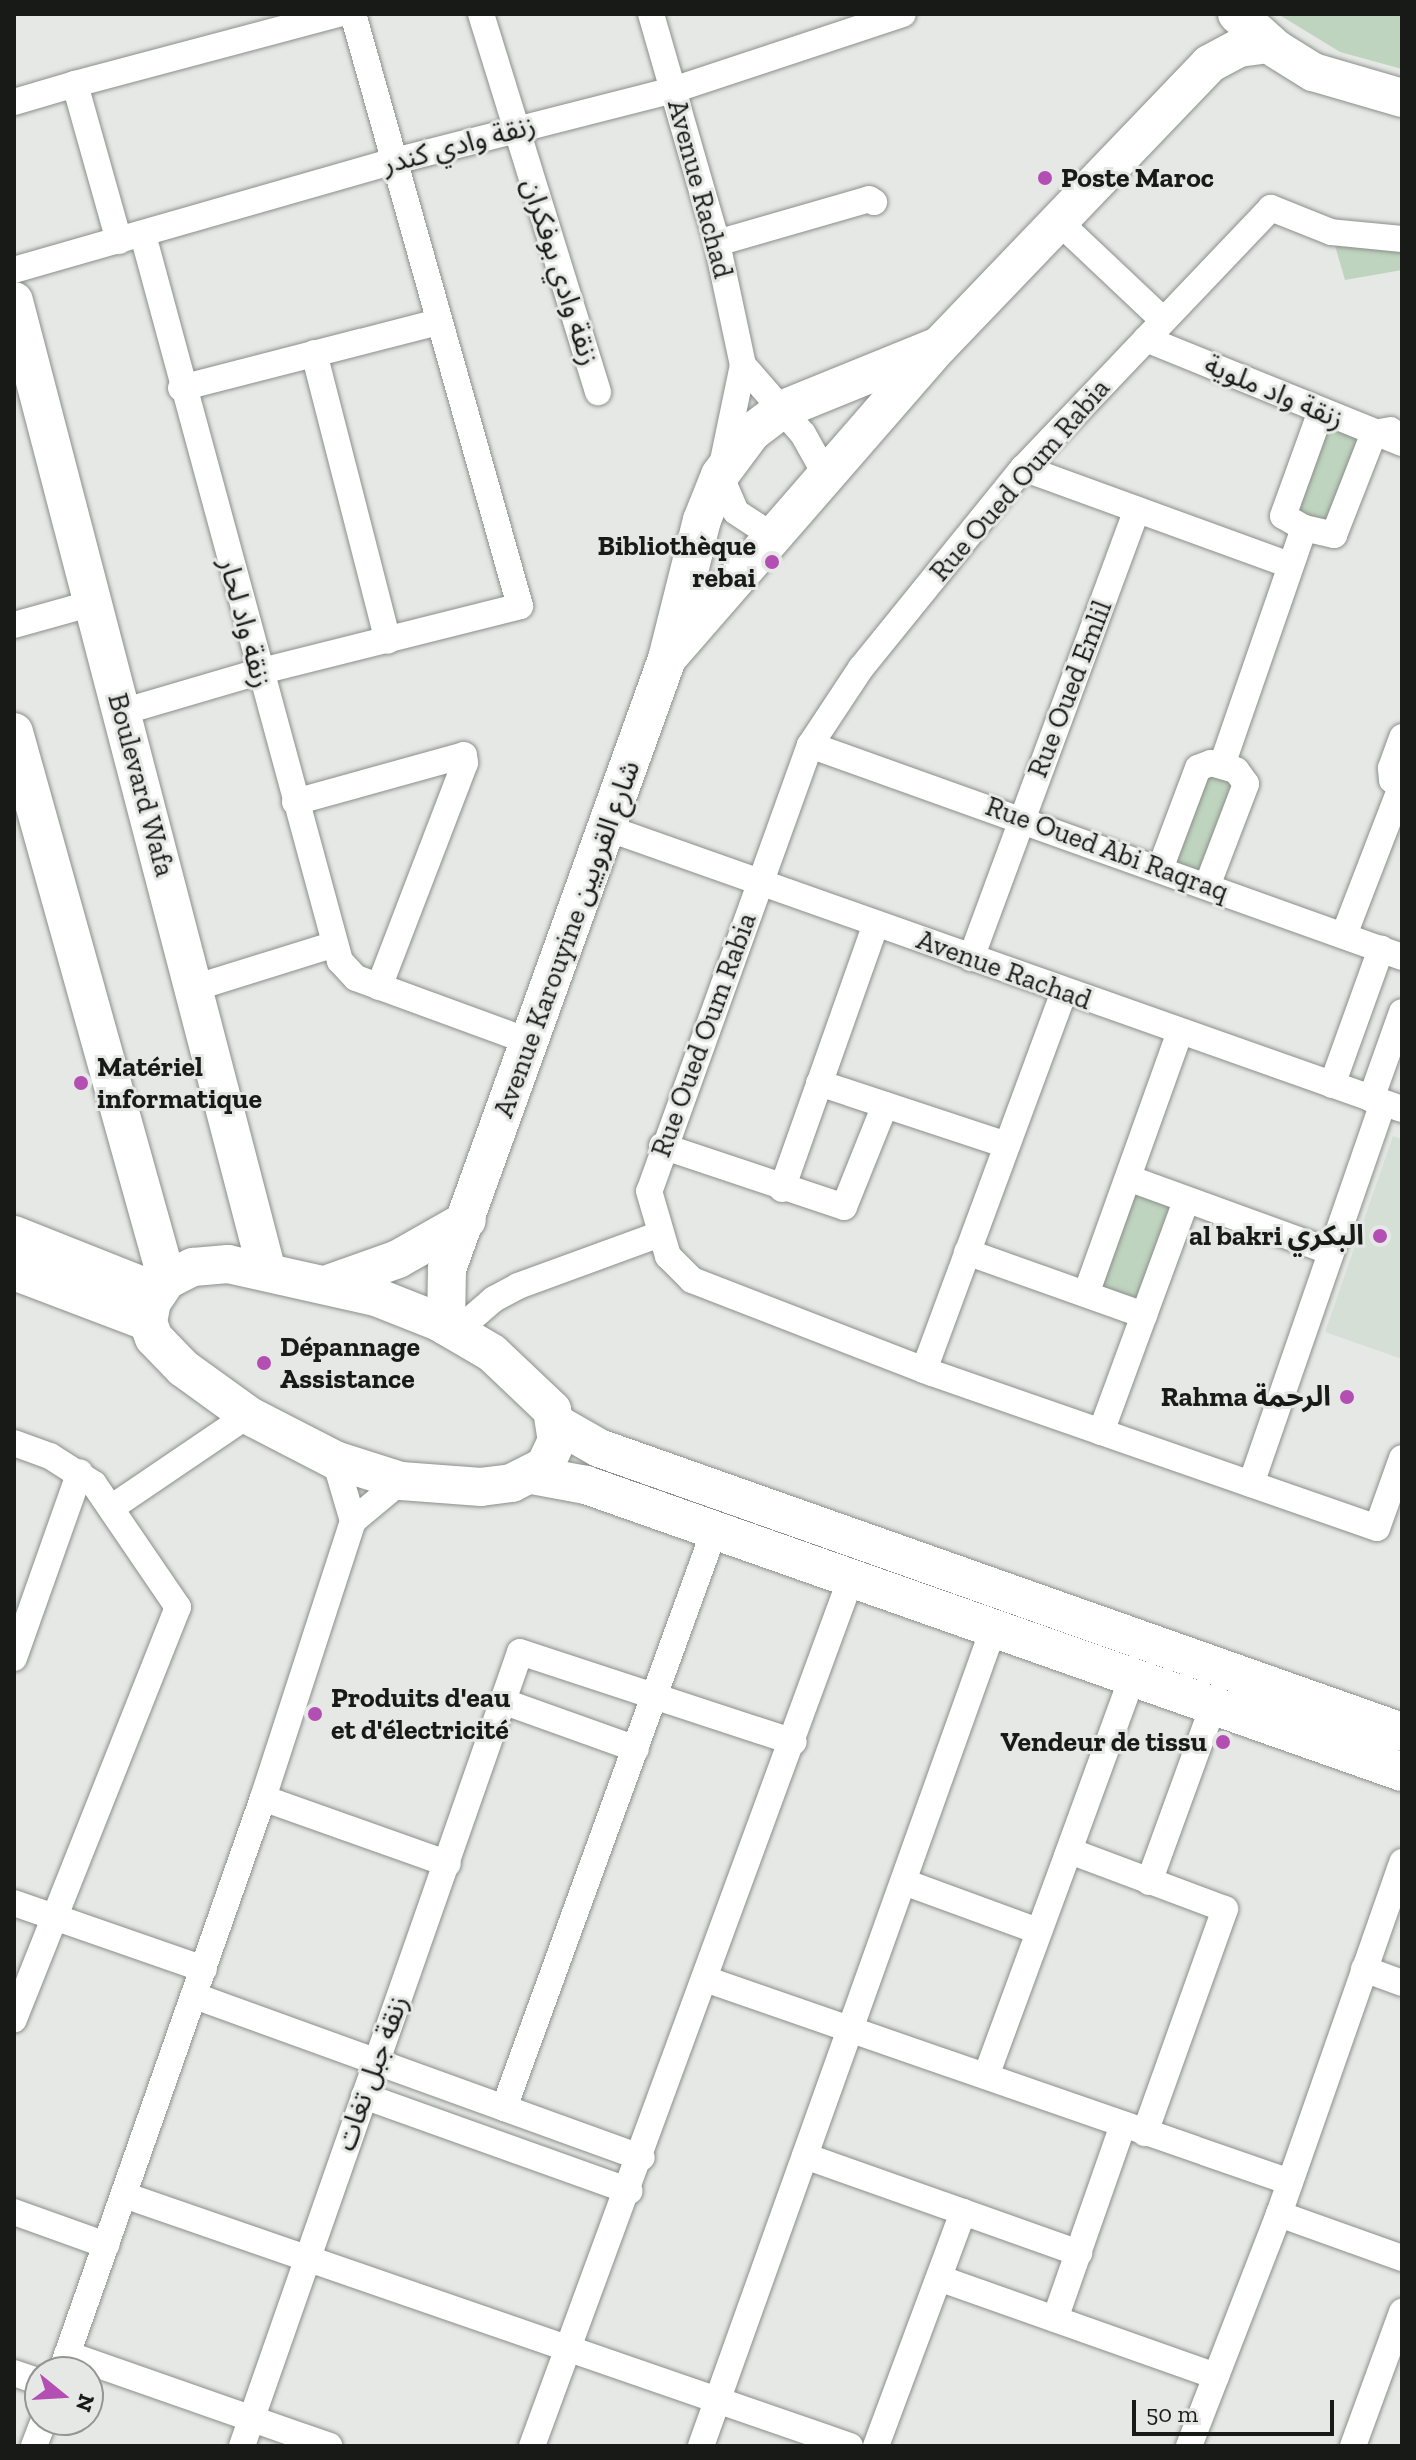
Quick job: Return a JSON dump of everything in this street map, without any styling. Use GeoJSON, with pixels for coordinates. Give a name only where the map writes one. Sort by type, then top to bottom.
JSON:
{"type":"FeatureCollection","features":[{"type":"Feature","properties":{"kind":"street"},"geometry":{"type":"LineString","coordinates":[[14,102],[339,14]]}},
{"type":"Feature","properties":{"kind":"street"},"geometry":{"type":"LineString","coordinates":[[122,712],[258,672],[520,606],[353,14]]}},
{"type":"Feature","properties":{"kind":"street","name":"زنقة وادي بوفكران"},"geometry":{"type":"LineString","coordinates":[[481,14],[598,392]]}},
{"type":"Feature","properties":{"kind":"street","name":"Avenue Rachad"},"geometry":{"type":"LineString","coordinates":[[651,14],[717,243],[743,365],[720,475]]}},
{"type":"Feature","properties":{"kind":"street","name":"زنقة وادي كندر"},"geometry":{"type":"LineString","coordinates":[[14,270],[395,161],[673,90],[852,22],[903,14]]}},
{"type":"Feature","properties":{"kind":"street","name":"Avenue Karouyine شارع القرويين"},"geometry":{"type":"LineString","coordinates":[[1209,64],[1228,14]]}},
{"type":"Feature","properties":{"kind":"street"},"geometry":{"type":"LineString","coordinates":[[1237,14],[1269,44],[1330,79],[1402,98]]}},
{"type":"Feature","properties":{"kind":"street","name":"Avenue Karouyine شارع القرويين"},"geometry":{"type":"LineString","coordinates":[[667,659],[939,346],[1209,64],[1239,48],[1269,44]]}},
{"type":"Feature","properties":{"kind":"street","name":"زنقة واد لحار"},"geometry":{"type":"LineString","coordinates":[[75,84],[181,388],[332,945],[346,971],[379,987],[531,1042]]}},
{"type":"Feature","properties":{"kind":"street"},"geometry":{"type":"LineString","coordinates":[[717,243],[869,199],[874,202]]}},
{"type":"Feature","properties":{"kind":"street","name":"Rue Oued Oum Rabia"},"geometry":{"type":"LineString","coordinates":[[1402,239],[1331,232],[1271,208],[1023,468],[861,668],[810,745],[662,1146],[649,1191],[668,1256],[692,1280],[924,1370],[1377,1528],[1402,1458]]}},
{"type":"Feature","properties":{"kind":"street"},"geometry":{"type":"LineString","coordinates":[[1058,221],[1154,329]]}},
{"type":"Feature","properties":{"kind":"street","name":"Boulevard Wafa"},"geometry":{"type":"LineString","coordinates":[[14,301],[266,1268]]}},
{"type":"Feature","properties":{"kind":"street"},"geometry":{"type":"LineString","coordinates":[[181,388],[438,322]]}},
{"type":"Feature","properties":{"kind":"street","name":"زنقة واد ملوية"},"geometry":{"type":"LineString","coordinates":[[1154,329],[1321,411],[1402,443]]}},
{"type":"Feature","properties":{"kind":"street","name":"Avenue Karouyine شارع القرويين"},"geometry":{"type":"LineString","coordinates":[[452,1328],[447,1269],[667,659],[702,520],[720,475],[752,432],[781,410],[939,346]]}},
{"type":"Feature","properties":{"kind":"street"},"geometry":{"type":"LineString","coordinates":[[314,353],[388,641]]}},
{"type":"Feature","properties":{"kind":"street","name":"Avenue Rachad"},"geometry":{"type":"LineString","coordinates":[[743,365],[815,453],[827,477]]}},
{"type":"Feature","properties":{"kind":"street"},"geometry":{"type":"LineString","coordinates":[[1321,411],[1283,516],[1304,528],[1334,535],[1374,433],[1402,428]]}},
{"type":"Feature","properties":{"kind":"street"},"geometry":{"type":"LineString","coordinates":[[1023,468],[1290,565]]}},
{"type":"Feature","properties":{"kind":"street"},"geometry":{"type":"LineString","coordinates":[[720,475],[736,512],[774,537]]}},
{"type":"Feature","properties":{"kind":"street","name":"Rue Oued Emlil"},"geometry":{"type":"LineString","coordinates":[[971,958],[1137,510]]}},
{"type":"Feature","properties":{"kind":"street"},"geometry":{"type":"LineString","coordinates":[[1222,765],[1304,528]]}},
{"type":"Feature","properties":{"kind":"street"},"geometry":{"type":"LineString","coordinates":[[14,625],[93,603]]}},
{"type":"Feature","properties":{"kind":"street"},"geometry":{"type":"LineString","coordinates":[[14,732],[158,1298],[154,1338],[183,1368],[248,1415],[335,1460],[401,1481],[481,1487],[532,1475],[586,1485],[1402,1772]]}},
{"type":"Feature","properties":{"kind":"street"},"geometry":{"type":"LineString","coordinates":[[1344,935],[1401,785],[1392,780],[1391,768],[1402,737]]}},
{"type":"Feature","properties":{"kind":"street","name":"Rue Oued Abi Raqraq"},"geometry":{"type":"LineString","coordinates":[[810,745],[1022,817],[1391,953]]}},
{"type":"Feature","properties":{"kind":"street"},"geometry":{"type":"LineString","coordinates":[[295,802],[464,755],[465,763],[379,987]]}},
{"type":"Feature","properties":{"kind":"street"},"geometry":{"type":"LineString","coordinates":[[1160,869],[1198,768],[1222,765],[1242,773],[1246,784],[1207,886]]}},
{"type":"Feature","properties":{"kind":"street","name":"Avenue Rachad"},"geometry":{"type":"LineString","coordinates":[[607,828],[1385,1104]]}},
{"type":"Feature","properties":{"kind":"street"},"geometry":{"type":"LineString","coordinates":[[782,1189],[876,924]]}},
{"type":"Feature","properties":{"kind":"street"},"geometry":{"type":"LineString","coordinates":[[194,988],[332,945]]}},
{"type":"Feature","properties":{"kind":"street"},"geometry":{"type":"LineString","coordinates":[[1332,1085],[1391,953]]}},
{"type":"Feature","properties":{"kind":"street"},"geometry":{"type":"LineString","coordinates":[[924,1370],[1064,991]]}},
{"type":"Feature","properties":{"kind":"street"},"geometry":{"type":"LineString","coordinates":[[1251,1484],[1385,1104],[1402,1012]]}},
{"type":"Feature","properties":{"kind":"street"},"geometry":{"type":"LineString","coordinates":[[1086,1294],[1180,1032]]}},
{"type":"Feature","properties":{"kind":"street"},"geometry":{"type":"LineString","coordinates":[[819,1083],[1007,1145]]}},
{"type":"Feature","properties":{"kind":"street"},"geometry":{"type":"LineString","coordinates":[[662,1146],[782,1189],[847,1205],[885,1105]]}},
{"type":"Feature","properties":{"kind":"street"},"geometry":{"type":"LineString","coordinates":[[1128,1178],[1331,1252]]}},
{"type":"Feature","properties":{"kind":"street"},"geometry":{"type":"LineString","coordinates":[[1101,1432],[1186,1201]]}},
{"type":"Feature","properties":{"kind":"street"},"geometry":{"type":"LineString","coordinates":[[331,1283],[398,1259],[467,1220]]}},
{"type":"Feature","properties":{"kind":"street"},"geometry":{"type":"LineString","coordinates":[[452,1328],[518,1286],[660,1234]]}},
{"type":"Feature","properties":{"kind":"street"},"geometry":{"type":"LineString","coordinates":[[14,1235],[158,1298]]}},
{"type":"Feature","properties":{"kind":"street"},"geometry":{"type":"LineString","coordinates":[[967,1252],[1144,1315]]}},
{"type":"Feature","properties":{"kind":"street"},"geometry":{"type":"LineString","coordinates":[[14,1271],[158,1298],[210,1264],[266,1268],[331,1283],[452,1328],[525,1379],[544,1398],[557,1424],[599,1448],[1402,1732]]}},
{"type":"Feature","properties":{"kind":"street"},"geometry":{"type":"LineString","coordinates":[[114,1506],[248,1415]]}},
{"type":"Feature","properties":{"kind":"street"},"geometry":{"type":"LineString","coordinates":[[532,1475],[552,1454],[557,1424]]}},
{"type":"Feature","properties":{"kind":"street"},"geometry":{"type":"LineString","coordinates":[[14,1443],[80,1472],[114,1506],[173,1597],[177,1614],[14,2020]]}},
{"type":"Feature","properties":{"kind":"street"},"geometry":{"type":"LineString","coordinates":[[335,1460],[353,1521]]}},
{"type":"Feature","properties":{"kind":"street"},"geometry":{"type":"LineString","coordinates":[[14,1658],[80,1472]]}},
{"type":"Feature","properties":{"kind":"street"},"geometry":{"type":"LineString","coordinates":[[66,2356],[263,1798],[353,1521],[401,1481]]}},
{"type":"Feature","properties":{"kind":"street"},"geometry":{"type":"LineString","coordinates":[[504,2108],[715,1529]]}},
{"type":"Feature","properties":{"kind":"street"},"geometry":{"type":"LineString","coordinates":[[532,2446],[708,1980],[851,1578]]}},
{"type":"Feature","properties":{"kind":"street"},"geometry":{"type":"LineString","coordinates":[[701,2446],[994,1627]]}},
{"type":"Feature","properties":{"kind":"street","name":"زنقة جبل تغات"},"geometry":{"type":"LineString","coordinates":[[242,2446],[304,2260],[448,1864],[520,1652],[656,1697]]}},
{"type":"Feature","properties":{"kind":"street"},"geometry":{"type":"LineString","coordinates":[[986,2076],[1132,1678]]}},
{"type":"Feature","properties":{"kind":"street"},"geometry":{"type":"LineString","coordinates":[[656,1697],[794,1742]]}},
{"type":"Feature","properties":{"kind":"street"},"geometry":{"type":"LineString","coordinates":[[505,1702],[636,1749]]}},
{"type":"Feature","properties":{"kind":"street"},"geometry":{"type":"LineString","coordinates":[[1149,1882],[1213,1706]]}},
{"type":"Feature","properties":{"kind":"street"},"geometry":{"type":"LineString","coordinates":[[263,1798],[448,1864]]}},
{"type":"Feature","properties":{"kind":"street"},"geometry":{"type":"LineString","coordinates":[[1055,2319],[1079,2253],[1225,1909],[1068,1853]]}},
{"type":"Feature","properties":{"kind":"street"},"geometry":{"type":"LineString","coordinates":[[1189,2446],[1279,2214],[1402,1862]]}},
{"type":"Feature","properties":{"kind":"street"},"geometry":{"type":"LineString","coordinates":[[904,1882],[1038,1931]]}},
{"type":"Feature","properties":{"kind":"street"},"geometry":{"type":"LineString","coordinates":[[14,1903],[204,1969]]}},
{"type":"Feature","properties":{"kind":"street"},"geometry":{"type":"LineString","coordinates":[[1364,1969],[1402,1983]]}},
{"type":"Feature","properties":{"kind":"street"},"geometry":{"type":"LineString","coordinates":[[708,1980],[852,2027],[1290,2182]]}},
{"type":"Feature","properties":{"kind":"street"},"geometry":{"type":"LineString","coordinates":[[195,1996],[642,2158]]}},
{"type":"Feature","properties":{"kind":"street"},"geometry":{"type":"LineString","coordinates":[[364,2096],[630,2191]]}},
{"type":"Feature","properties":{"kind":"street"},"geometry":{"type":"LineString","coordinates":[[805,2156],[1079,2253]]}},
{"type":"Feature","properties":{"kind":"street"},"geometry":{"type":"LineString","coordinates":[[124,2195],[304,2260],[569,2347],[850,2446]]}},
{"type":"Feature","properties":{"kind":"street"},"geometry":{"type":"LineString","coordinates":[[14,2212],[106,2245]]}},
{"type":"Feature","properties":{"kind":"street"},"geometry":{"type":"LineString","coordinates":[[876,2446],[963,2212]]}},
{"type":"Feature","properties":{"kind":"street"},"geometry":{"type":"LineString","coordinates":[[1279,2214],[1402,2258]]}},
{"type":"Feature","properties":{"kind":"street"},"geometry":{"type":"LineString","coordinates":[[939,2278],[1216,2376]]}},
{"type":"Feature","properties":{"kind":"street"},"geometry":{"type":"LineString","coordinates":[[1353,2446],[1402,2312]]}},
{"type":"Feature","properties":{"kind":"street"},"geometry":{"type":"LineString","coordinates":[[104,2375],[329,2446]]}},
{"type":"Feature","properties":{"kind":"shaded area","name":"al bakri البكري"},"geometry":{"type":"Polygon","coordinates":[[[1393,1136],[1402,1139],[1402,1359],[1325,1332],[1393,1136]]]}},
{"type":"Feature","properties":{"kind":"green space"},"geometry":{"type":"Polygon","coordinates":[[[1278,14],[1402,14],[1402,69],[1340,52],[1278,14]]]}},
{"type":"Feature","properties":{"kind":"green space"},"geometry":{"type":"Polygon","coordinates":[[[1331,232],[1402,243],[1402,270],[1345,280],[1331,232]]]}},
{"type":"Feature","properties":{"kind":"green space"},"geometry":{"type":"Polygon","coordinates":[[[1321,411],[1373,433],[1324,535],[1285,522],[1321,411]]]}},
{"type":"Feature","properties":{"kind":"green space"},"geometry":{"type":"Polygon","coordinates":[[[1198,768],[1242,773],[1207,886],[1160,869],[1198,768]]]}},
{"type":"Feature","properties":{"kind":"green space"},"geometry":{"type":"Polygon","coordinates":[[[1128,1178],[1186,1201],[1144,1315],[1086,1294],[1128,1178]]]}},
{"type":"Feature","properties":{"kind":"place","name":"Poste Maroc"},"geometry":{"type":"Point","coordinates":[1045,178]}},
{"type":"Feature","properties":{"kind":"place","name":"Bibliothèque rebai"},"geometry":{"type":"Point","coordinates":[772,562]}},
{"type":"Feature","properties":{"kind":"place","name":"Matériel informatique"},"geometry":{"type":"Point","coordinates":[81,1083]}},
{"type":"Feature","properties":{"kind":"place","name":"al bakri البكري"},"geometry":{"type":"Point","coordinates":[1380,1236]}},
{"type":"Feature","properties":{"kind":"place","name":"Dépannage Assistance"},"geometry":{"type":"Point","coordinates":[264,1363]}},
{"type":"Feature","properties":{"kind":"place","name":"Rahma الرحمة"},"geometry":{"type":"Point","coordinates":[1347,1397]}},
{"type":"Feature","properties":{"kind":"place","name":"Produits d'eau et d'électricité"},"geometry":{"type":"Point","coordinates":[315,1714]}},
{"type":"Feature","properties":{"kind":"place","name":"Vendeur de tissu"},"geometry":{"type":"Point","coordinates":[1223,1742]}}]}
